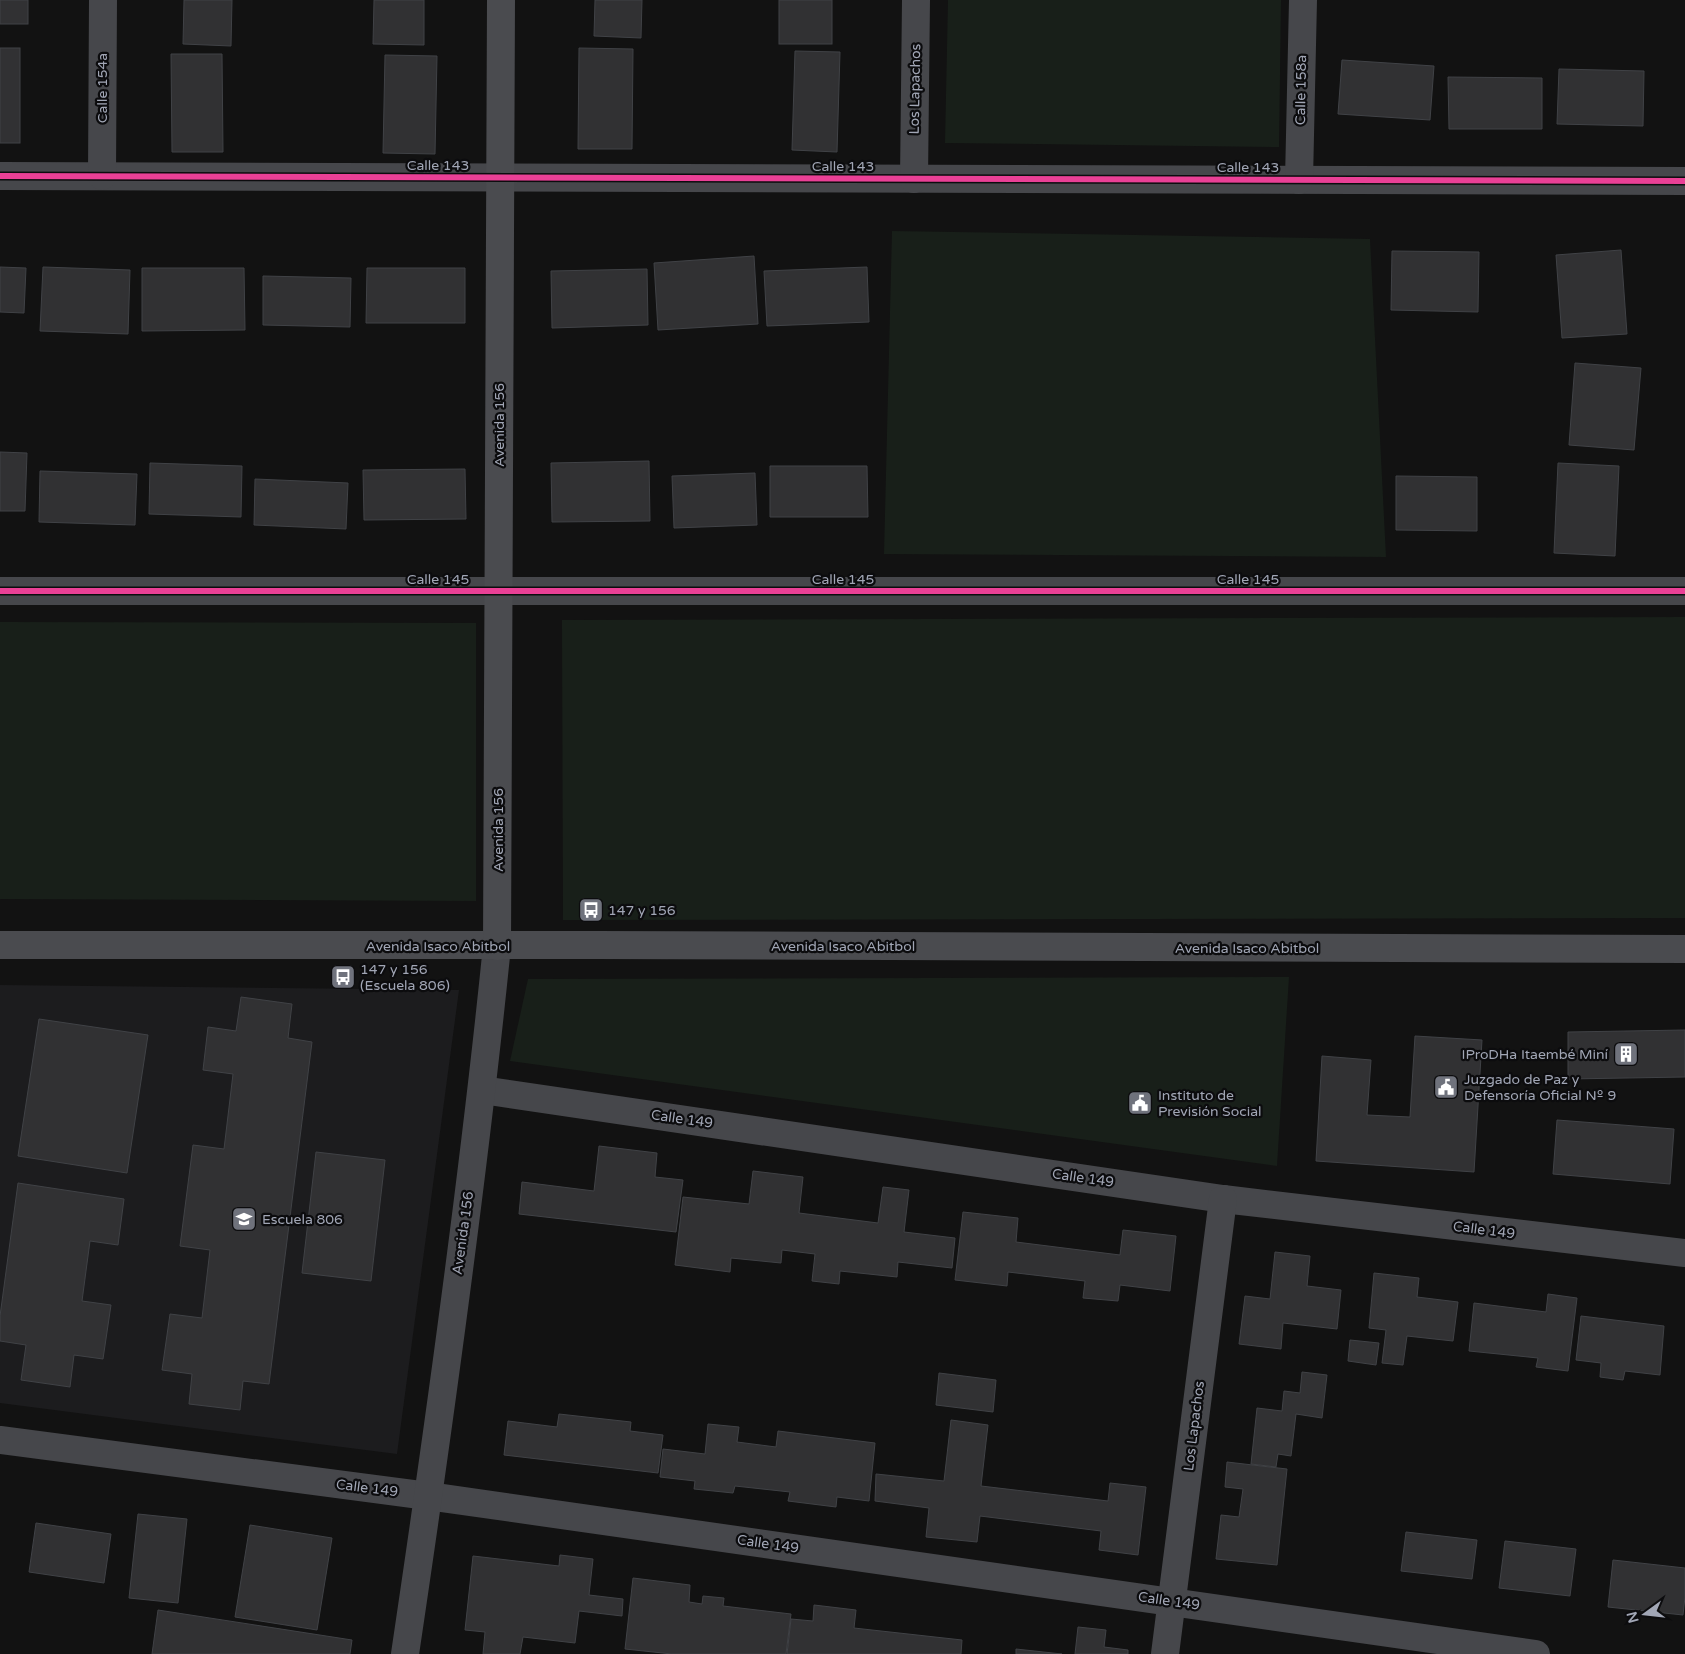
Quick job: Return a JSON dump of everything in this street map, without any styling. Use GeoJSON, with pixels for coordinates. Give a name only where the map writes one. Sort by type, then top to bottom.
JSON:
{"type":"FeatureCollection","features":[{"type":"Feature","properties":{"kind":"main road","name":"Avenida 156"},"geometry":{"type":"LineString","coordinates":[[497,946],[501,0]]}},
{"type":"Feature","properties":{"kind":"main road","name":"Avenida Isaco Abitbol"},"geometry":{"type":"LineString","coordinates":[[0,945],[1685,949]]}},
{"type":"Feature","properties":{"kind":"street","name":"Calle 154a"},"geometry":{"type":"LineString","coordinates":[[102,176],[103,0]]}},
{"type":"Feature","properties":{"kind":"street","name":"Los Lapachos"},"geometry":{"type":"LineString","coordinates":[[914,179],[916,0]]}},
{"type":"Feature","properties":{"kind":"street","name":"Calle 158a"},"geometry":{"type":"LineString","coordinates":[[1300,180],[1303,0]]}},
{"type":"Feature","properties":{"kind":"street","name":"Calle 143"},"geometry":{"type":"LineString","coordinates":[[0,176],[1685,181]]}},
{"type":"Feature","properties":{"kind":"street","name":"Calle 145"},"geometry":{"type":"LineString","coordinates":[[0,591],[1685,591]]}},
{"type":"Feature","properties":{"kind":"street","name":"Avenida 156"},"geometry":{"type":"LineString","coordinates":[[405,1654],[482,1090],[497,946]]}},
{"type":"Feature","properties":{"kind":"street","name":"Calle 149"},"geometry":{"type":"LineString","coordinates":[[482,1090],[1223,1199],[1685,1253]]}},
{"type":"Feature","properties":{"kind":"street","name":"Los Lapachos"},"geometry":{"type":"LineString","coordinates":[[1165,1654],[1223,1199]]}},
{"type":"Feature","properties":{"kind":"street","name":"Calle 149"},"geometry":{"type":"LineString","coordinates":[[0,1440],[428,1496],[1536,1654]]}},
{"type":"Feature","properties":{"kind":"shaded area"},"geometry":{"type":"Polygon","coordinates":[[[948,0],[1281,0],[1279,147],[945,143],[948,0]]]}},
{"type":"Feature","properties":{"kind":"shaded area"},"geometry":{"type":"Polygon","coordinates":[[[892,231],[1370,239],[1386,557],[884,554],[892,231]]]}},
{"type":"Feature","properties":{"kind":"shaded area"},"geometry":{"type":"Polygon","coordinates":[[[1685,617],[1685,918],[563,920],[562,620],[1685,617]]]}},
{"type":"Feature","properties":{"kind":"shaded area"},"geometry":{"type":"Polygon","coordinates":[[[0,622],[476,623],[476,901],[0,899],[0,622]]]}},
{"type":"Feature","properties":{"kind":"shaded area"},"geometry":{"type":"Polygon","coordinates":[[[1289,977],[1277,1166],[510,1061],[528,979],[1289,977]]]}},
{"type":"Feature","properties":{"kind":"shaded area"},"geometry":{"type":"Polygon","coordinates":[[[0,985],[459,990],[397,1454],[0,1403],[0,985]]]}},
{"type":"Feature","properties":{"kind":"building"},"geometry":{"type":"Polygon","coordinates":[[[0,0],[28,0],[28,24],[0,24],[0,0]]]}},
{"type":"Feature","properties":{"kind":"building"},"geometry":{"type":"Polygon","coordinates":[[[184,0],[232,0],[231,46],[183,44],[184,0]]]}},
{"type":"Feature","properties":{"kind":"building"},"geometry":{"type":"Polygon","coordinates":[[[374,0],[424,0],[424,45],[373,44],[374,0]]]}},
{"type":"Feature","properties":{"kind":"building"},"geometry":{"type":"Polygon","coordinates":[[[595,0],[642,0],[641,38],[594,36],[595,0]]]}},
{"type":"Feature","properties":{"kind":"building"},"geometry":{"type":"Polygon","coordinates":[[[779,0],[832,0],[832,44],[779,44],[779,0]]]}},
{"type":"Feature","properties":{"kind":"building"},"geometry":{"type":"Polygon","coordinates":[[[0,48],[20,48],[20,143],[0,143],[0,48]]]}},
{"type":"Feature","properties":{"kind":"building"},"geometry":{"type":"Polygon","coordinates":[[[579,48],[633,49],[632,149],[578,149],[579,48]]]}},
{"type":"Feature","properties":{"kind":"building"},"geometry":{"type":"Polygon","coordinates":[[[795,51],[840,52],[837,152],[792,150],[795,51]]]}},
{"type":"Feature","properties":{"kind":"building"},"geometry":{"type":"Polygon","coordinates":[[[171,54],[222,54],[223,152],[172,152],[171,54]]]}},
{"type":"Feature","properties":{"kind":"building"},"geometry":{"type":"Polygon","coordinates":[[[385,55],[437,56],[435,154],[383,153],[385,55]]]}},
{"type":"Feature","properties":{"kind":"building"},"geometry":{"type":"Polygon","coordinates":[[[1342,60],[1434,66],[1430,120],[1338,114],[1342,60]]]}},
{"type":"Feature","properties":{"kind":"building"},"geometry":{"type":"Polygon","coordinates":[[[1559,69],[1644,71],[1643,126],[1557,124],[1559,69]]]}},
{"type":"Feature","properties":{"kind":"building"},"geometry":{"type":"Polygon","coordinates":[[[1448,77],[1542,78],[1542,129],[1449,129],[1448,77]]]}},
{"type":"Feature","properties":{"kind":"building"},"geometry":{"type":"Polygon","coordinates":[[[1621,250],[1627,334],[1562,338],[1556,255],[1621,250]]]}},
{"type":"Feature","properties":{"kind":"building"},"geometry":{"type":"Polygon","coordinates":[[[1392,251],[1479,252],[1478,312],[1391,310],[1392,251]]]}},
{"type":"Feature","properties":{"kind":"building"},"geometry":{"type":"Polygon","coordinates":[[[754,256],[758,324],[658,330],[654,263],[754,256]]]}},
{"type":"Feature","properties":{"kind":"building"},"geometry":{"type":"Polygon","coordinates":[[[0,267],[26,268],[24,313],[0,312],[0,267]]]}},
{"type":"Feature","properties":{"kind":"building"},"geometry":{"type":"Polygon","coordinates":[[[43,267],[130,270],[128,334],[40,331],[43,267]]]}},
{"type":"Feature","properties":{"kind":"building"},"geometry":{"type":"Polygon","coordinates":[[[867,267],[869,322],[767,326],[764,271],[867,267]]]}},
{"type":"Feature","properties":{"kind":"building"},"geometry":{"type":"Polygon","coordinates":[[[142,268],[244,268],[245,330],[142,331],[142,268]]]}},
{"type":"Feature","properties":{"kind":"building"},"geometry":{"type":"Polygon","coordinates":[[[367,268],[465,268],[465,323],[366,323],[367,268]]]}},
{"type":"Feature","properties":{"kind":"building"},"geometry":{"type":"Polygon","coordinates":[[[647,269],[648,325],[552,328],[551,271],[647,269]]]}},
{"type":"Feature","properties":{"kind":"building"},"geometry":{"type":"Polygon","coordinates":[[[263,276],[351,278],[350,327],[263,325],[263,276]]]}},
{"type":"Feature","properties":{"kind":"building"},"geometry":{"type":"Polygon","coordinates":[[[1575,363],[1641,368],[1634,450],[1569,445],[1575,363]]]}},
{"type":"Feature","properties":{"kind":"building"},"geometry":{"type":"Polygon","coordinates":[[[0,452],[27,453],[25,511],[0,511],[0,452]]]}},
{"type":"Feature","properties":{"kind":"building"},"geometry":{"type":"Polygon","coordinates":[[[649,461],[650,521],[552,522],[551,463],[649,461]]]}},
{"type":"Feature","properties":{"kind":"building"},"geometry":{"type":"Polygon","coordinates":[[[150,463],[242,466],[241,517],[149,514],[150,463]]]}},
{"type":"Feature","properties":{"kind":"building"},"geometry":{"type":"Polygon","coordinates":[[[1558,463],[1619,466],[1615,556],[1554,553],[1558,463]]]}},
{"type":"Feature","properties":{"kind":"building"},"geometry":{"type":"Polygon","coordinates":[[[770,466],[867,466],[868,517],[770,517],[770,466]]]}},
{"type":"Feature","properties":{"kind":"building"},"geometry":{"type":"Polygon","coordinates":[[[465,469],[466,519],[364,520],[363,470],[465,469]]]}},
{"type":"Feature","properties":{"kind":"building"},"geometry":{"type":"Polygon","coordinates":[[[40,471],[137,474],[135,525],[39,522],[40,471]]]}},
{"type":"Feature","properties":{"kind":"building"},"geometry":{"type":"Polygon","coordinates":[[[755,473],[757,525],[674,528],[672,476],[755,473]]]}},
{"type":"Feature","properties":{"kind":"building"},"geometry":{"type":"Polygon","coordinates":[[[1396,476],[1477,477],[1477,531],[1396,530],[1396,476]]]}},
{"type":"Feature","properties":{"kind":"building"},"geometry":{"type":"Polygon","coordinates":[[[255,479],[348,483],[346,529],[254,525],[255,479]]]}},
{"type":"Feature","properties":{"kind":"building"},"geometry":{"type":"Polygon","coordinates":[[[241,997],[292,1004],[288,1038],[312,1042],[269,1384],[243,1381],[240,1410],[189,1404],[192,1374],[162,1370],[170,1314],[202,1318],[210,1250],[180,1246],[193,1145],[224,1149],[233,1074],[203,1070],[208,1027],[236,1031],[241,997]]]}},
{"type":"Feature","properties":{"kind":"building"},"geometry":{"type":"Polygon","coordinates":[[[39,1019],[148,1035],[127,1173],[18,1156],[39,1019]]]}},
{"type":"Feature","properties":{"kind":"building","name":"IProDHa Itaembé Miní"},"geometry":{"type":"Polygon","coordinates":[[[1685,1030],[1685,1077],[1568,1079],[1568,1032],[1685,1030]]]}},
{"type":"Feature","properties":{"kind":"building"},"geometry":{"type":"Polygon","coordinates":[[[1415,1036],[1482,1040],[1474,1172],[1316,1161],[1322,1056],[1371,1060],[1367,1115],[1410,1117],[1415,1036]]]}},
{"type":"Feature","properties":{"kind":"building"},"geometry":{"type":"Polygon","coordinates":[[[1557,1120],[1674,1129],[1670,1184],[1553,1174],[1557,1120]]]}},
{"type":"Feature","properties":{"kind":"building"},"geometry":{"type":"Polygon","coordinates":[[[599,1146],[657,1153],[655,1177],[683,1180],[676,1232],[519,1214],[522,1182],[594,1191],[599,1146]]]}},
{"type":"Feature","properties":{"kind":"building"},"geometry":{"type":"Polygon","coordinates":[[[316,1152],[385,1160],[371,1281],[302,1273],[316,1152]]]}},
{"type":"Feature","properties":{"kind":"building"},"geometry":{"type":"Polygon","coordinates":[[[753,1171],[803,1177],[799,1213],[878,1223],[883,1187],[909,1190],[904,1232],[955,1238],[952,1268],[898,1262],[897,1277],[840,1271],[839,1284],[812,1281],[815,1254],[782,1250],[781,1263],[731,1258],[730,1272],[675,1265],[683,1197],[749,1204],[753,1171]]]}},
{"type":"Feature","properties":{"kind":"building"},"geometry":{"type":"Polygon","coordinates":[[[18,1183],[124,1199],[118,1245],[90,1241],[82,1301],[111,1305],[103,1359],[74,1355],[70,1387],[21,1380],[26,1345],[0,1341],[0,1316],[18,1183]]]}},
{"type":"Feature","properties":{"kind":"building"},"geometry":{"type":"Polygon","coordinates":[[[963,1212],[1018,1218],[1016,1242],[1120,1255],[1123,1230],[1176,1236],[1170,1291],[1120,1285],[1118,1301],[1083,1298],[1085,1281],[1008,1272],[1007,1286],[955,1280],[963,1212]]]}},
{"type":"Feature","properties":{"kind":"building"},"geometry":{"type":"Polygon","coordinates":[[[1275,1252],[1310,1256],[1307,1286],[1341,1290],[1337,1329],[1283,1323],[1281,1349],[1239,1344],[1245,1296],[1270,1299],[1275,1252]]]}},
{"type":"Feature","properties":{"kind":"building"},"geometry":{"type":"Polygon","coordinates":[[[1374,1273],[1419,1278],[1417,1297],[1458,1302],[1453,1341],[1407,1336],[1403,1365],[1382,1363],[1386,1330],[1369,1328],[1374,1273]]]}},
{"type":"Feature","properties":{"kind":"building"},"geometry":{"type":"Polygon","coordinates":[[[1548,1294],[1577,1298],[1568,1371],[1536,1367],[1538,1358],[1469,1351],[1474,1303],[1546,1312],[1548,1294]]]}},
{"type":"Feature","properties":{"kind":"building"},"geometry":{"type":"Polygon","coordinates":[[[1581,1316],[1664,1326],[1660,1375],[1625,1371],[1623,1380],[1600,1377],[1601,1363],[1576,1360],[1581,1316]]]}},
{"type":"Feature","properties":{"kind":"building"},"geometry":{"type":"Polygon","coordinates":[[[1350,1340],[1379,1343],[1376,1365],[1348,1361],[1350,1340]]]}},
{"type":"Feature","properties":{"kind":"building"},"geometry":{"type":"Polygon","coordinates":[[[1302,1372],[1327,1375],[1322,1418],[1296,1414],[1291,1456],[1278,1454],[1276,1467],[1251,1464],[1257,1408],[1282,1411],[1284,1391],[1300,1393],[1302,1372]]]}},
{"type":"Feature","properties":{"kind":"building"},"geometry":{"type":"Polygon","coordinates":[[[939,1373],[996,1380],[993,1412],[936,1405],[939,1373]]]}},
{"type":"Feature","properties":{"kind":"building"},"geometry":{"type":"Polygon","coordinates":[[[559,1414],[631,1422],[630,1431],[663,1435],[658,1473],[504,1455],[508,1421],[557,1427],[559,1414]]]}},
{"type":"Feature","properties":{"kind":"building"},"geometry":{"type":"Polygon","coordinates":[[[951,1420],[988,1425],[981,1486],[1108,1501],[1110,1483],[1146,1487],[1138,1555],[1099,1550],[1101,1531],[980,1516],[977,1542],[926,1537],[929,1508],[875,1501],[876,1474],[944,1481],[951,1420]]]}},
{"type":"Feature","properties":{"kind":"building"},"geometry":{"type":"Polygon","coordinates":[[[708,1424],[739,1427],[737,1442],[776,1447],[778,1431],[875,1443],[869,1501],[837,1497],[836,1507],[788,1501],[790,1492],[735,1486],[733,1493],[694,1489],[695,1481],[660,1477],[663,1449],[705,1454],[708,1424]]]}},
{"type":"Feature","properties":{"kind":"building"},"geometry":{"type":"Polygon","coordinates":[[[1227,1462],[1287,1469],[1277,1565],[1216,1559],[1221,1515],[1239,1517],[1243,1489],[1225,1487],[1227,1462]]]}},
{"type":"Feature","properties":{"kind":"building"},"geometry":{"type":"Polygon","coordinates":[[[138,1514],[187,1519],[178,1603],[129,1598],[138,1514]]]}},
{"type":"Feature","properties":{"kind":"building"},"geometry":{"type":"Polygon","coordinates":[[[36,1523],[111,1534],[104,1583],[29,1572],[36,1523]]]}},
{"type":"Feature","properties":{"kind":"building"},"geometry":{"type":"Polygon","coordinates":[[[250,1525],[332,1538],[317,1630],[235,1617],[250,1525]]]}},
{"type":"Feature","properties":{"kind":"building"},"geometry":{"type":"Polygon","coordinates":[[[1406,1532],[1477,1540],[1472,1579],[1401,1571],[1406,1532]]]}},
{"type":"Feature","properties":{"kind":"building"},"geometry":{"type":"Polygon","coordinates":[[[1505,1541],[1576,1549],[1570,1596],[1499,1588],[1505,1541]]]}},
{"type":"Feature","properties":{"kind":"building"},"geometry":{"type":"Polygon","coordinates":[[[560,1555],[593,1559],[589,1595],[623,1599],[622,1616],[579,1611],[575,1643],[523,1637],[520,1654],[483,1654],[485,1632],[465,1630],[473,1556],[559,1566],[560,1555]]]}},
{"type":"Feature","properties":{"kind":"building"},"geometry":{"type":"Polygon","coordinates":[[[1613,1560],[1685,1568],[1683,1615],[1608,1607],[1613,1560]]]}},
{"type":"Feature","properties":{"kind":"building"},"geometry":{"type":"Polygon","coordinates":[[[633,1578],[690,1585],[689,1602],[702,1604],[703,1596],[724,1598],[723,1606],[791,1614],[786,1654],[672,1654],[625,1649],[633,1578]]]}},
{"type":"Feature","properties":{"kind":"building"},"geometry":{"type":"Polygon","coordinates":[[[814,1605],[856,1610],[854,1628],[962,1640],[961,1654],[787,1654],[791,1619],[813,1621],[814,1605]]]}},
{"type":"Feature","properties":{"kind":"building"},"geometry":{"type":"Polygon","coordinates":[[[158,1610],[352,1640],[350,1654],[152,1654],[158,1610]]]}},
{"type":"Feature","properties":{"kind":"building"},"geometry":{"type":"Polygon","coordinates":[[[1078,1627],[1106,1630],[1104,1647],[1128,1650],[1128,1654],[1075,1654],[1078,1627]]]}},
{"type":"Feature","properties":{"kind":"building"},"geometry":{"type":"Polygon","coordinates":[[[1016,1649],[1062,1654],[1016,1654],[1016,1649]]]}},
{"type":"Feature","properties":{"kind":"cycle path"},"geometry":{"type":"LineString","coordinates":[[0,176],[1685,181]]}},
{"type":"Feature","properties":{"kind":"cycle path"},"geometry":{"type":"LineString","coordinates":[[0,591],[1685,591]]}},
{"type":"Feature","properties":{"kind":"place","name":"147 y 156"},"geometry":{"type":"Point","coordinates":[591,910]}},
{"type":"Feature","properties":{"kind":"place","name":"147 y 156 (Escuela 806)"},"geometry":{"type":"Point","coordinates":[343,977]}},
{"type":"Feature","properties":{"kind":"place","name":"IProDHa Itaembé Miní"},"geometry":{"type":"Point","coordinates":[1626,1054]}},
{"type":"Feature","properties":{"kind":"place","name":"Juzgado de Paz y Defensoría Oficial Nº 9"},"geometry":{"type":"Point","coordinates":[1446,1087]}},
{"type":"Feature","properties":{"kind":"place","name":"Instituto de Previsión Social"},"geometry":{"type":"Point","coordinates":[1140,1103]}},
{"type":"Feature","properties":{"kind":"place","name":"Escuela 806"},"geometry":{"type":"Point","coordinates":[244,1219]}}]}
